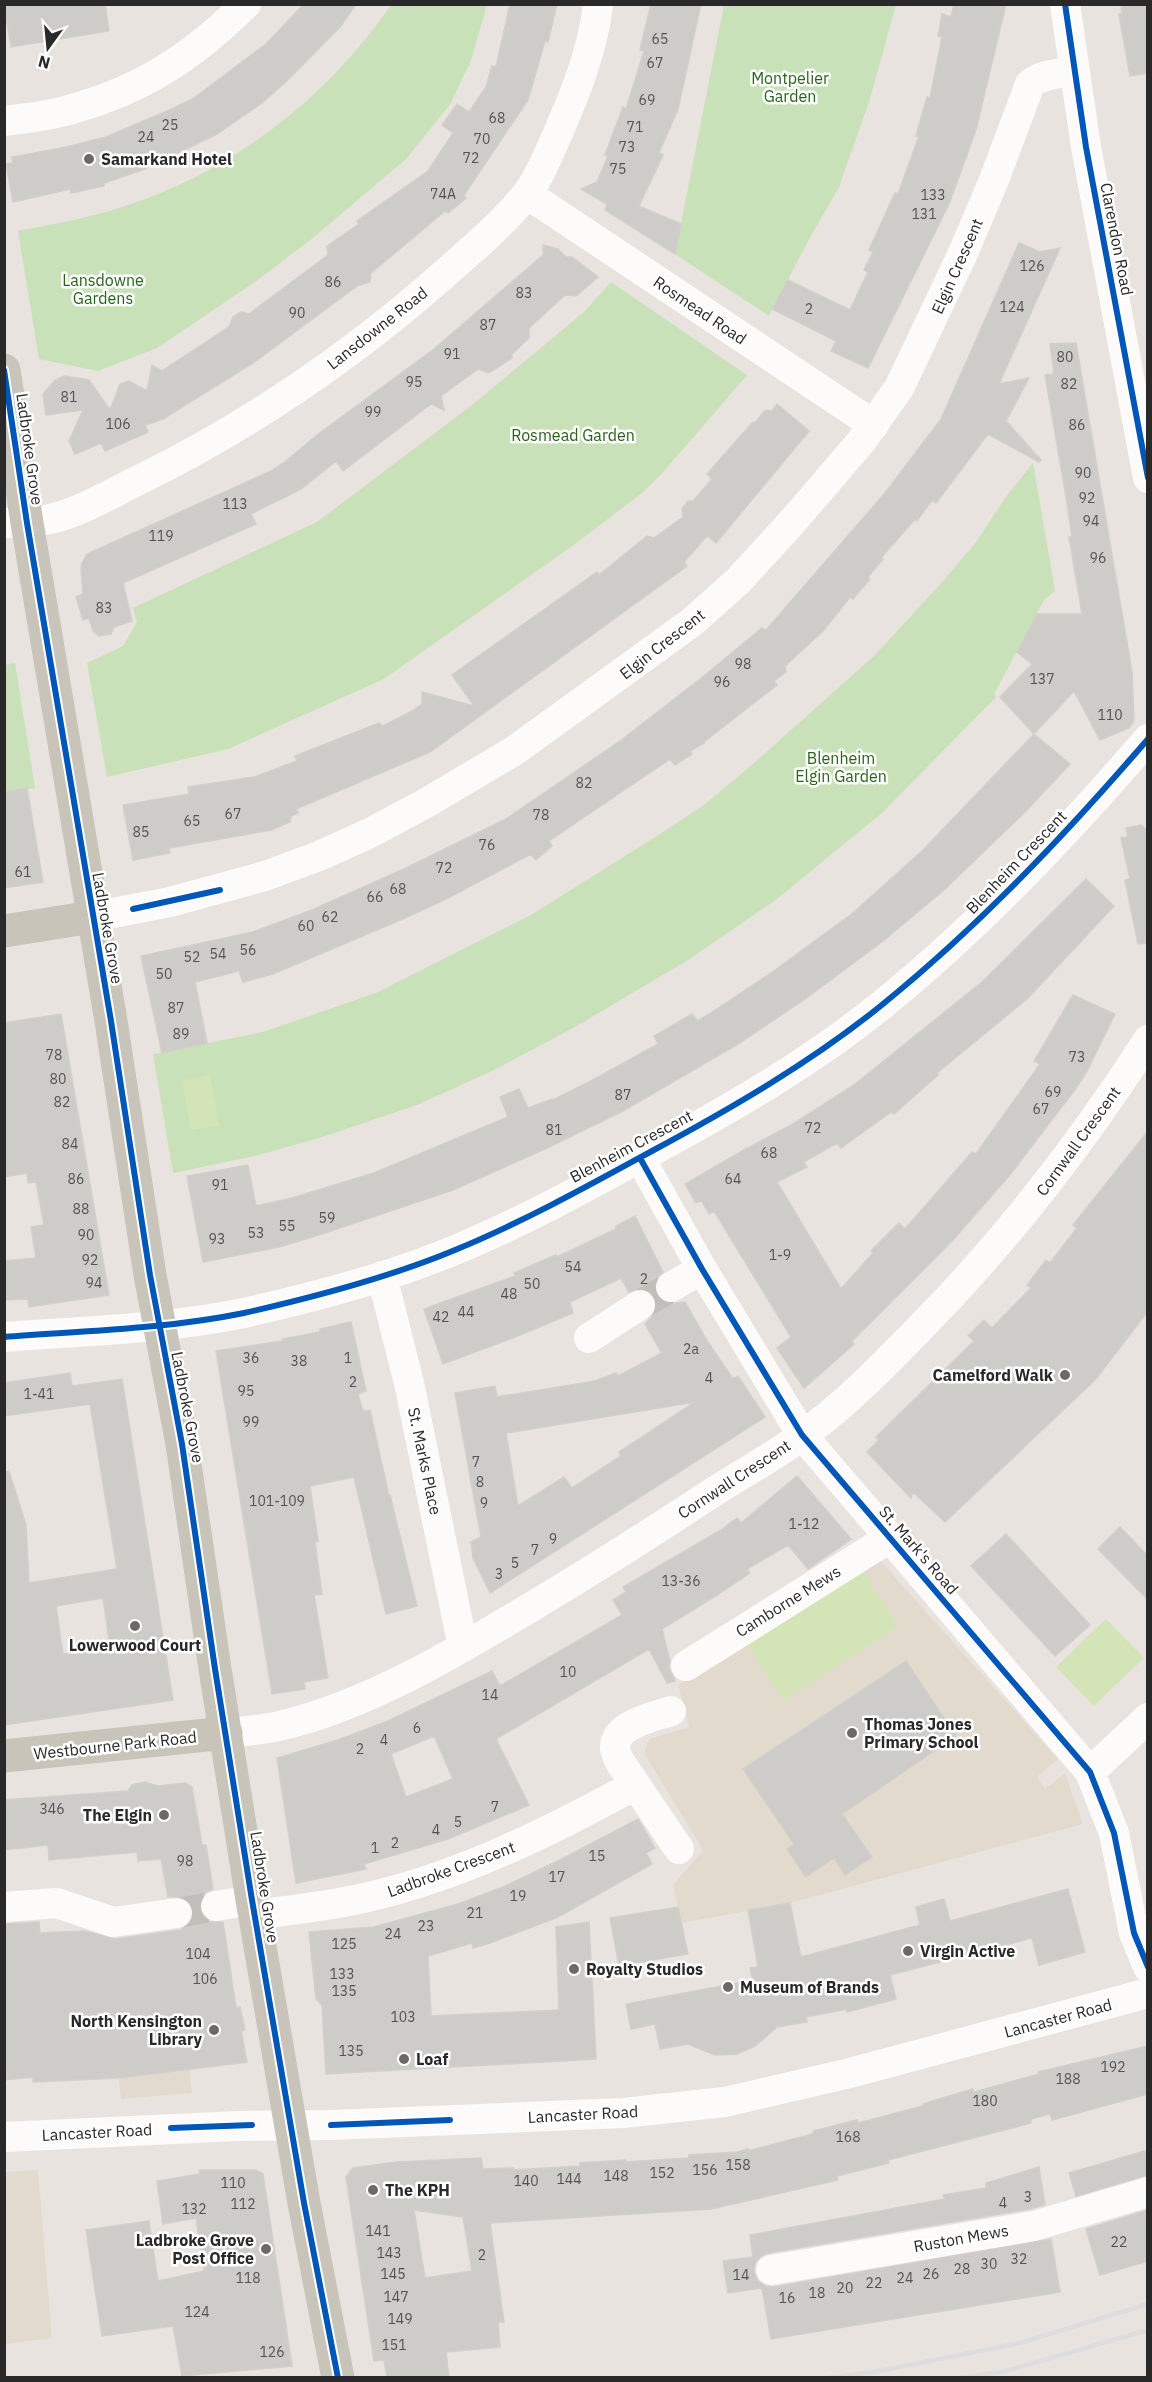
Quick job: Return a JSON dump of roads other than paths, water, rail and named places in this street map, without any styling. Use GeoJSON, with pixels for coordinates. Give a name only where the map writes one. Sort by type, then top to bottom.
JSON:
{"type":"FeatureCollection","features":[{"type":"Feature","properties":{"kind":"main road","name":"Ladbroke Grove"},"geometry":{"type":"LineString","coordinates":[[4,370],[16,523],[92,917],[159,1324],[182,1444],[215,1669],[254,1907],[304,2203],[338,2378]]}},
{"type":"Feature","properties":{"kind":"main road","name":"Elgin Crescent"},"geometry":{"type":"LineString","coordinates":[[4,932],[92,917]]}},
{"type":"Feature","properties":{"kind":"main road","name":"Westbourne Park Road"},"geometry":{"type":"LineString","coordinates":[[4,1756],[226,1733]]}},
{"type":"Feature","properties":{"kind":"street"},"geometry":{"type":"LineString","coordinates":[[4,121],[70,110],[139,85],[173,66],[227,23],[246,4]]}},
{"type":"Feature","properties":{"kind":"street","name":"Lansdowne Road"},"geometry":{"type":"LineString","coordinates":[[16,523],[62,515],[147,476],[224,436],[293,392],[357,346],[455,265],[527,194],[547,158],[571,104],[587,53],[598,4]]}},
{"type":"Feature","properties":{"kind":"street","name":"Clarendon Road"},"geometry":{"type":"LineString","coordinates":[[1065,4],[1073,71],[1148,478]]}},
{"type":"Feature","properties":{"kind":"street","name":"Elgin Crescent"},"geometry":{"type":"LineString","coordinates":[[92,917],[220,890],[319,856],[389,823],[484,770],[578,707],[693,622],[766,552],[874,425],[899,388],[941,302],[994,180],[1030,84],[1048,75],[1073,71]]}},
{"type":"Feature","properties":{"kind":"street","name":"Rosmead Road"},"geometry":{"type":"LineString","coordinates":[[527,194],[874,425]]}},
{"type":"Feature","properties":{"kind":"street","name":"Blenheim Crescent"},"geometry":{"type":"LineString","coordinates":[[4,1337],[159,1324],[240,1313],[310,1297],[382,1276],[455,1250],[640,1158],[693,1129],[838,1039],[883,1004],[965,934],[1032,867],[1148,739]]}},
{"type":"Feature","properties":{"kind":"street","name":"Cornwall Crescent"},"geometry":{"type":"LineString","coordinates":[[226,1733],[277,1726],[319,1713],[396,1682],[463,1647],[589,1572],[802,1436],[860,1387],[905,1344],[1010,1232],[1071,1154],[1148,1040]]}},
{"type":"Feature","properties":{"kind":"street","name":"St. Mark's Road"},"geometry":{"type":"LineString","coordinates":[[640,1158],[702,1269],[802,1436],[891,1537],[1090,1772],[1114,1833],[1134,1933],[1148,1967]]}},
{"type":"Feature","properties":{"kind":"street"},"geometry":{"type":"LineString","coordinates":[[671,1287],[702,1269]]}},
{"type":"Feature","properties":{"kind":"street","name":"St. Marks Place"},"geometry":{"type":"LineString","coordinates":[[382,1276],[409,1383],[463,1647]]}},
{"type":"Feature","properties":{"kind":"street"},"geometry":{"type":"LineString","coordinates":[[589,1338],[640,1305]]}},
{"type":"Feature","properties":{"kind":"street","name":"Camborne Mews"},"geometry":{"type":"LineString","coordinates":[[686,1666],[891,1537]]}},
{"type":"Feature","properties":{"kind":"street"},"geometry":{"type":"LineString","coordinates":[[671,1711],[627,1727],[619,1735],[615,1748],[620,1762],[679,1848]]}},
{"type":"Feature","properties":{"kind":"street"},"geometry":{"type":"LineString","coordinates":[[1090,1772],[1148,1718]]}},
{"type":"Feature","properties":{"kind":"street","name":"Ladbroke Crescent"},"geometry":{"type":"LineString","coordinates":[[216,1906],[254,1907],[363,1899],[449,1873],[504,1852],[566,1823],[635,1785]]}},
{"type":"Feature","properties":{"kind":"street"},"geometry":{"type":"LineString","coordinates":[[4,1907],[57,1903],[113,1922],[177,1913]]}},
{"type":"Feature","properties":{"kind":"street","name":"Lancaster Road"},"geometry":{"type":"LineString","coordinates":[[4,2137],[227,2126],[623,2113],[725,2102],[850,2073],[1148,1993]]}},
{"type":"Feature","properties":{"kind":"street","name":"Ruston Mews"},"geometry":{"type":"LineString","coordinates":[[771,2270],[1034,2226],[1148,2192]]}},
{"type":"Feature","properties":{"kind":"tunnel"},"geometry":{"type":"LineString","coordinates":[[640,1305],[671,1287]]}},
{"type":"Feature","properties":{"kind":"tunnel"},"geometry":{"type":"LineString","coordinates":[[177,1913],[216,1906]]}},
{"type":"Feature","properties":{"kind":"railway"},"geometry":{"type":"LineString","coordinates":[[828,2378],[879,2371],[1020,2343],[1148,2304]]}},
{"type":"Feature","properties":{"kind":"railway"},"geometry":{"type":"LineString","coordinates":[[958,2378],[1002,2372],[1148,2330]]}},
{"type":"Feature","properties":{"kind":"place","name":"Samarkand Hotel"},"geometry":{"type":"Point","coordinates":[89,159]}},
{"type":"Feature","properties":{"kind":"place","name":"Camelford Walk"},"geometry":{"type":"Point","coordinates":[1065,1375]}},
{"type":"Feature","properties":{"kind":"place","name":"Lowerwood Court"},"geometry":{"type":"Point","coordinates":[135,1626]}},
{"type":"Feature","properties":{"kind":"place","name":"Thomas Jones Primary School"},"geometry":{"type":"Point","coordinates":[852,1733]}},
{"type":"Feature","properties":{"kind":"place","name":"The Elgin"},"geometry":{"type":"Point","coordinates":[164,1815]}},
{"type":"Feature","properties":{"kind":"place","name":"Virgin Active"},"geometry":{"type":"Point","coordinates":[908,1951]}},
{"type":"Feature","properties":{"kind":"place","name":"Royalty Studios"},"geometry":{"type":"Point","coordinates":[574,1969]}},
{"type":"Feature","properties":{"kind":"place","name":"Museum of Brands"},"geometry":{"type":"Point","coordinates":[728,1987]}},
{"type":"Feature","properties":{"kind":"place","name":"North Kensington Library"},"geometry":{"type":"Point","coordinates":[214,2030]}},
{"type":"Feature","properties":{"kind":"place","name":"Loaf"},"geometry":{"type":"Point","coordinates":[404,2059]}},
{"type":"Feature","properties":{"kind":"place","name":"The KPH"},"geometry":{"type":"Point","coordinates":[373,2190]}},
{"type":"Feature","properties":{"kind":"place","name":"Ladbroke Grove Post Office"},"geometry":{"type":"Point","coordinates":[266,2249]}},
{"type":"Feature","properties":{"kind":"park label","name":"Montpelier Garden"},"geometry":{"type":"Point","coordinates":[790,87]}},
{"type":"Feature","properties":{"kind":"park label","name":"Lansdowne Gardens"},"geometry":{"type":"Point","coordinates":[103,289]}},
{"type":"Feature","properties":{"kind":"park label","name":"Rosmead Garden"},"geometry":{"type":"Point","coordinates":[573,435]}},
{"type":"Feature","properties":{"kind":"park label","name":"Blenheim Elgin Garden"},"geometry":{"type":"Point","coordinates":[841,767]}}]}
